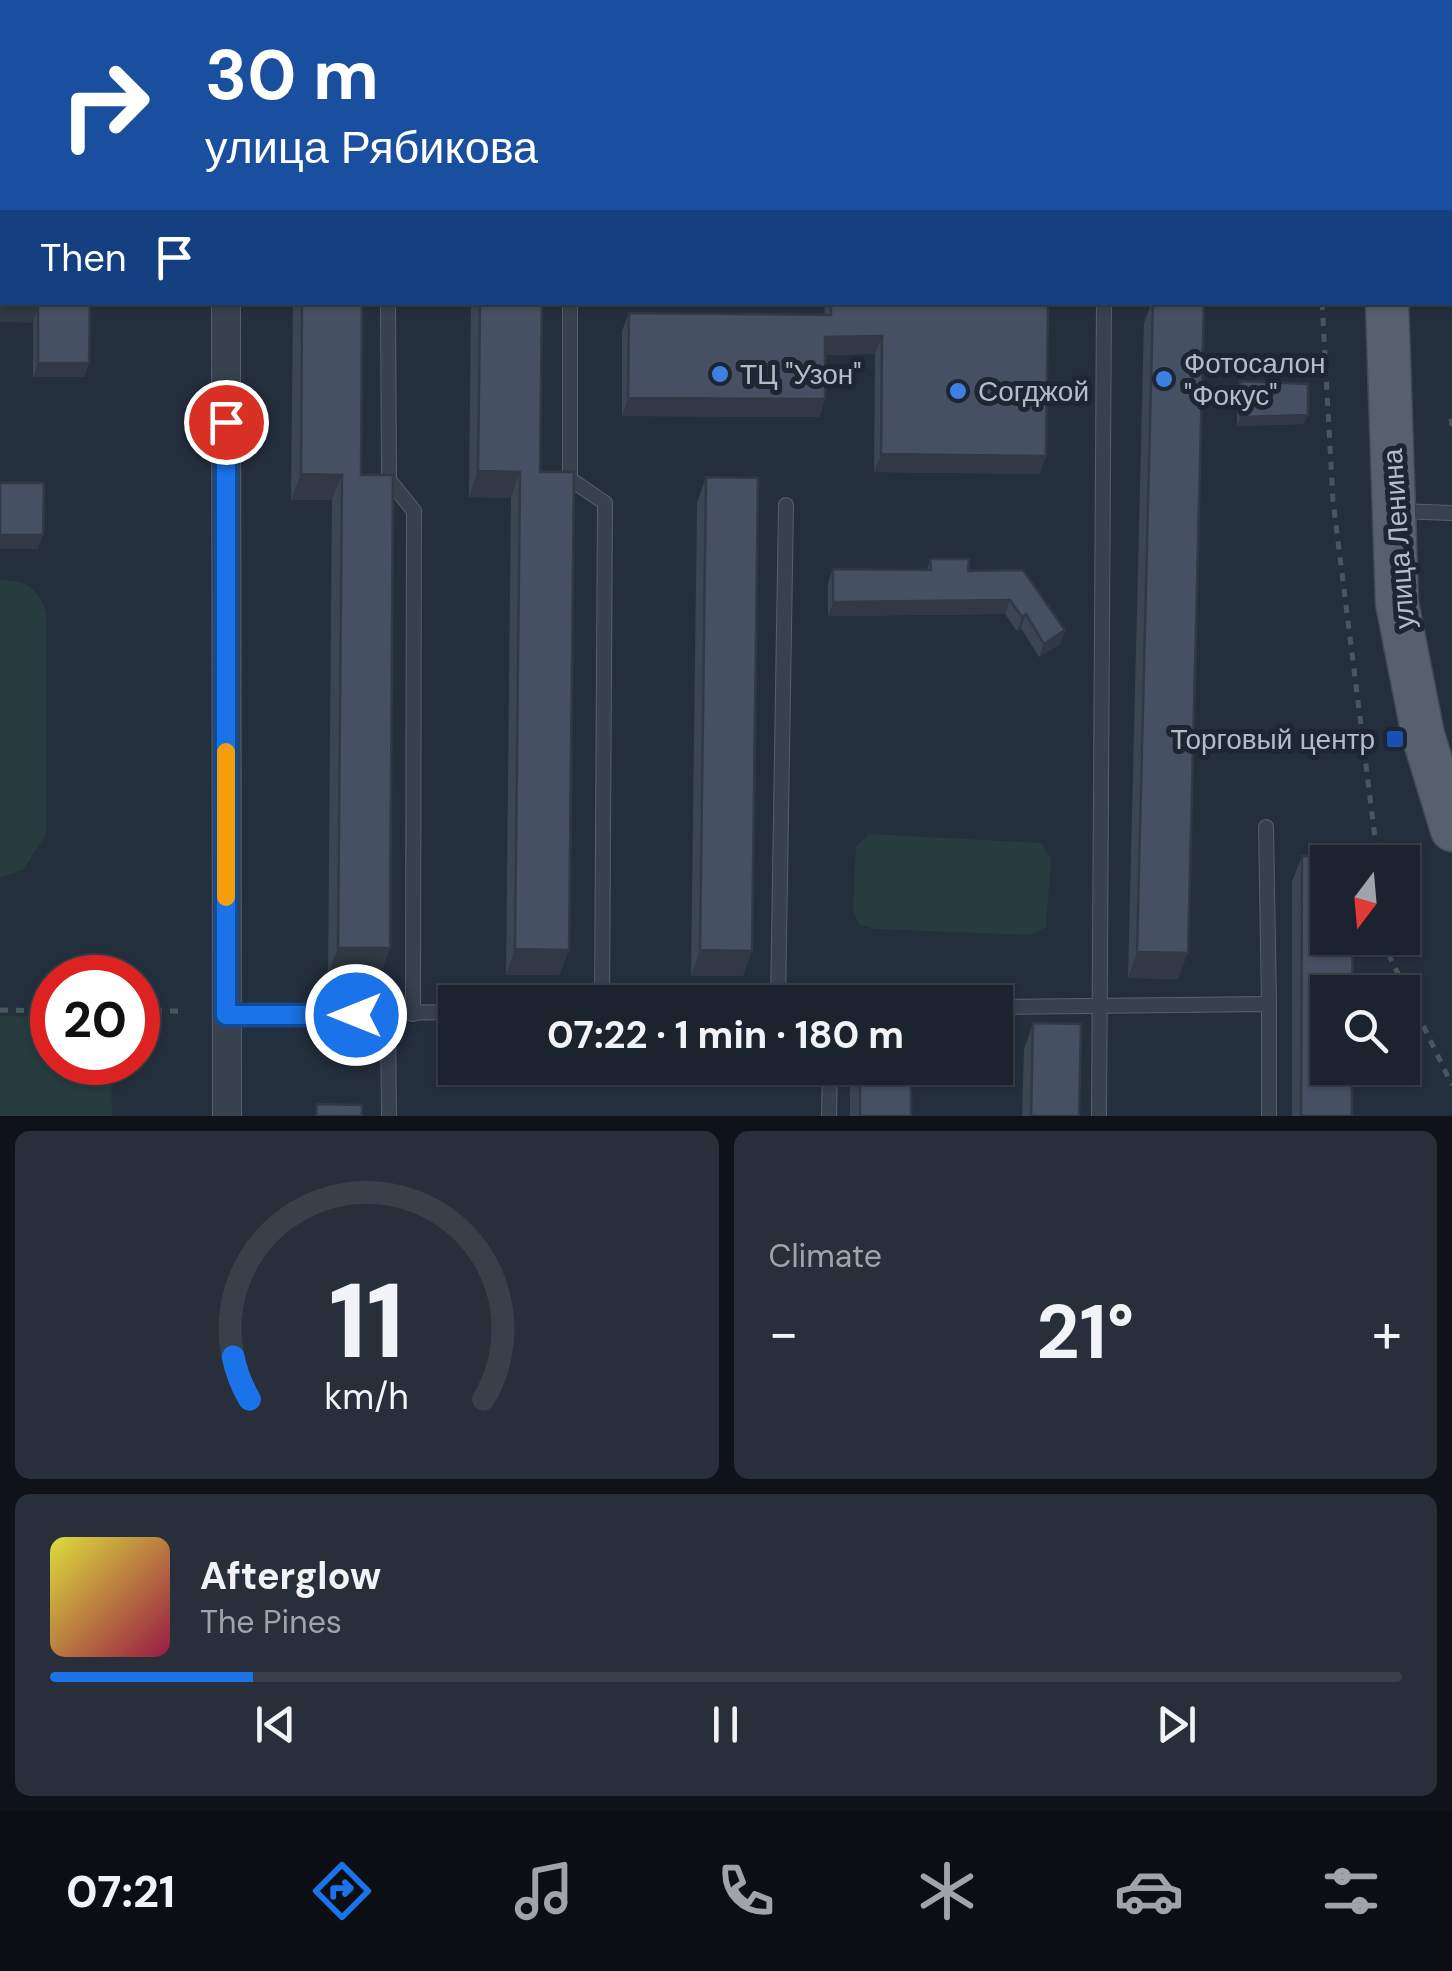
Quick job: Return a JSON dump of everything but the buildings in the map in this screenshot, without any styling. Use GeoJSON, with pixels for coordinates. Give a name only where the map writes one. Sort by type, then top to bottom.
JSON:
{"type":"FeatureCollection","features":[{"type":"Feature","properties":{"kind":"main road","name":"улица Ленина"},"geometry":{"type":"LineString","coordinates":[[1387,305],[1397,603],[1422,735],[1452,830]]}},
{"type":"Feature","properties":{"kind":"street"},"geometry":{"type":"LineString","coordinates":[[226,305],[227,1116]]}},
{"type":"Feature","properties":{"kind":"lane"},"geometry":{"type":"LineString","coordinates":[[388,305],[389,480],[414,511],[413,1014]]}},
{"type":"Feature","properties":{"kind":"lane"},"geometry":{"type":"LineString","coordinates":[[570,305],[570,479],[604,504],[602,985]]}},
{"type":"Feature","properties":{"kind":"lane"},"geometry":{"type":"LineString","coordinates":[[1099,1116],[1104,305]]}},
{"type":"Feature","properties":{"kind":"lane"},"geometry":{"type":"LineString","coordinates":[[778,985],[786,506]]}},
{"type":"Feature","properties":{"kind":"lane"},"geometry":{"type":"LineString","coordinates":[[1393,511],[1452,513]]}},
{"type":"Feature","properties":{"kind":"lane"},"geometry":{"type":"LineString","coordinates":[[1266,827],[1270,1116]]}},
{"type":"Feature","properties":{"kind":"lane"},"geometry":{"type":"LineString","coordinates":[[1013,1007],[1269,1004]]}},
{"type":"Feature","properties":{"kind":"lane"},"geometry":{"type":"LineString","coordinates":[[226,1015],[438,1013]]}},
{"type":"Feature","properties":{"kind":"lane"},"geometry":{"type":"LineString","coordinates":[[388,1015],[389,1116]]}},
{"type":"Feature","properties":{"kind":"lane"},"geometry":{"type":"LineString","coordinates":[[829,1116],[830,1085]]}},
{"type":"Feature","properties":{"kind":"path"},"geometry":{"type":"LineString","coordinates":[[1322,305],[1333,501],[1376,845]]}},
{"type":"Feature","properties":{"kind":"path"},"geometry":{"type":"LineString","coordinates":[[1389,955],[1452,1084]]}},
{"type":"Feature","properties":{"kind":"path"},"geometry":{"type":"LineString","coordinates":[[0,1010],[30,1010]]}},
{"type":"Feature","properties":{"kind":"path"},"geometry":{"type":"LineString","coordinates":[[160,1011],[178,1011]]}},
{"type":"Feature","properties":{"kind":"green space"},"geometry":{"type":"Polygon","coordinates":[[[0,580],[30,587],[46,612],[46,834],[23,870],[0,877],[0,580]]]}},
{"type":"Feature","properties":{"kind":"green space"},"geometry":{"type":"Polygon","coordinates":[[[869,834],[1041,843],[1051,859],[1046,927],[1029,935],[875,929],[858,924],[853,910],[856,847],[869,834]]]}},
{"type":"Feature","properties":{"kind":"green space"},"geometry":{"type":"Polygon","coordinates":[[[0,1016],[30,1017],[30,1085],[111,1085],[112,1116],[0,1116],[0,1016]]]}},
{"type":"Feature","properties":{"kind":"slow traffic"},"geometry":{"type":"LineString","coordinates":[[226,752],[226,897]]}},
{"type":"Feature","properties":{"kind":"place","name":"ТЦ \"Узон\""},"geometry":{"type":"Point","coordinates":[720,374]}},
{"type":"Feature","properties":{"kind":"place","name":"Фотосалон \"Фокус\""},"geometry":{"type":"Point","coordinates":[1164,379]}},
{"type":"Feature","properties":{"kind":"place","name":"Согджой"},"geometry":{"type":"Point","coordinates":[958,391]}},
{"type":"Feature","properties":{"kind":"place","name":"Торговый центр"},"geometry":{"type":"Point","coordinates":[1395,739]}},
{"type":"Feature","properties":{"kind":"route"},"geometry":{"type":"LineString","coordinates":[[226,422],[226,1015],[356,1015]]}}]}
